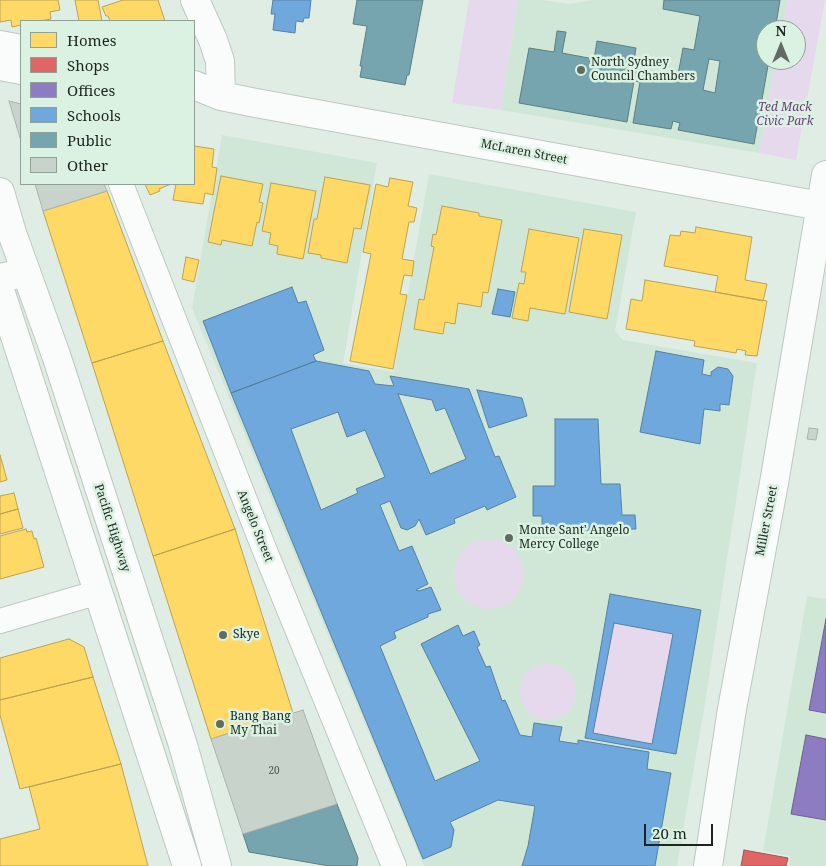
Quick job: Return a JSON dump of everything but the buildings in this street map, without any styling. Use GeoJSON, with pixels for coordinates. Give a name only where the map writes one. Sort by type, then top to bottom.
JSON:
{"type":"FeatureCollection","features":[{"type":"Feature","properties":{"kind":"main road"},"geometry":{"type":"LineString","coordinates":[[196,0],[220,61],[221,96]]}},
{"type":"Feature","properties":{"kind":"main road"},"geometry":{"type":"LineString","coordinates":[[0,45],[20,49]]}},
{"type":"Feature","properties":{"kind":"main road"},"geometry":{"type":"LineString","coordinates":[[0,66],[20,70]]}},
{"type":"Feature","properties":{"kind":"main road","name":"McLaren Street"},"geometry":{"type":"LineString","coordinates":[[195,85],[221,96],[823,207]]}},
{"type":"Feature","properties":{"kind":"main road","name":"McLaren Street"},"geometry":{"type":"LineString","coordinates":[[195,98],[221,96]]}},
{"type":"Feature","properties":{"kind":"main road","name":"Miller Street"},"geometry":{"type":"LineString","coordinates":[[708,866],[732,709],[823,207],[826,175]]}},
{"type":"Feature","properties":{"kind":"main road","name":"Pacific Highway"},"geometry":{"type":"LineString","coordinates":[[0,192],[13,275],[56,355],[180,736],[217,866]]}},
{"type":"Feature","properties":{"kind":"main road"},"geometry":{"type":"LineString","coordinates":[[0,290],[187,866]]}},
{"type":"Feature","properties":{"kind":"main road"},"geometry":{"type":"LineString","coordinates":[[210,839],[228,866]]}},
{"type":"Feature","properties":{"kind":"street","name":"Angelo Street"},"geometry":{"type":"LineString","coordinates":[[121,185],[265,552],[394,866]]}},
{"type":"Feature","properties":{"kind":"street"},"geometry":{"type":"LineString","coordinates":[[0,621],[98,592]]}},
{"type":"Feature","properties":{"kind":"shaded area"},"geometry":{"type":"Polygon","coordinates":[[[518,0],[542,0],[569,4],[593,0],[788,0],[784,20],[756,20],[756,70],[774,70],[759,153],[501,110],[518,0]]]}},
{"type":"Feature","properties":{"kind":"shaded area","name":"Monte Sant' Angelo Mercy College"},"geometry":{"type":"Polygon","coordinates":[[[222,135],[377,163],[343,363],[394,372],[429,174],[636,212],[615,331],[623,340],[757,363],[705,703],[677,866],[424,866],[192,308],[222,135]]]}},
{"type":"Feature","properties":{"kind":"shaded area"},"geometry":{"type":"Polygon","coordinates":[[[807,596],[826,599],[826,866],[789,866],[790,856],[763,851],[807,596]]]}},
{"type":"Feature","properties":{"kind":"green space"},"geometry":{"type":"Polygon","coordinates":[[[469,0],[518,0],[501,110],[452,103],[469,0]]]}},
{"type":"Feature","properties":{"kind":"green space","name":"Ted Mack Civic Park"},"geometry":{"type":"Polygon","coordinates":[[[788,0],[825,0],[796,160],[759,153],[774,70],[806,70],[806,20],[784,20],[788,0]]]}},
{"type":"Feature","properties":{"kind":"green space"},"geometry":{"type":"Polygon","coordinates":[[[489,539],[502,542],[514,549],[521,561],[524,574],[521,587],[514,599],[502,606],[489,609],[476,606],[464,599],[457,587],[454,574],[457,561],[464,549],[476,542],[489,539]]]}},
{"type":"Feature","properties":{"kind":"green space"},"geometry":{"type":"Polygon","coordinates":[[[614,623],[673,634],[652,744],[593,733],[614,623]]]}},
{"type":"Feature","properties":{"kind":"green space"},"geometry":{"type":"Polygon","coordinates":[[[542,664],[554,664],[564,668],[572,676],[576,692],[572,708],[564,716],[554,720],[542,720],[532,716],[524,708],[520,698],[520,686],[524,676],[532,668],[542,664]]]}},
{"type":"Feature","properties":{"kind":"place","name":"North Sydney Council Chambers"},"geometry":{"type":"Point","coordinates":[581,70]}},
{"type":"Feature","properties":{"kind":"place","name":"Monte Sant' Angelo Mercy College"},"geometry":{"type":"Point","coordinates":[509,538]}},
{"type":"Feature","properties":{"kind":"place","name":"Skye"},"geometry":{"type":"Point","coordinates":[223,635]}},
{"type":"Feature","properties":{"kind":"place","name":"Bang Bang My Thai"},"geometry":{"type":"Point","coordinates":[220,724]}}]}
